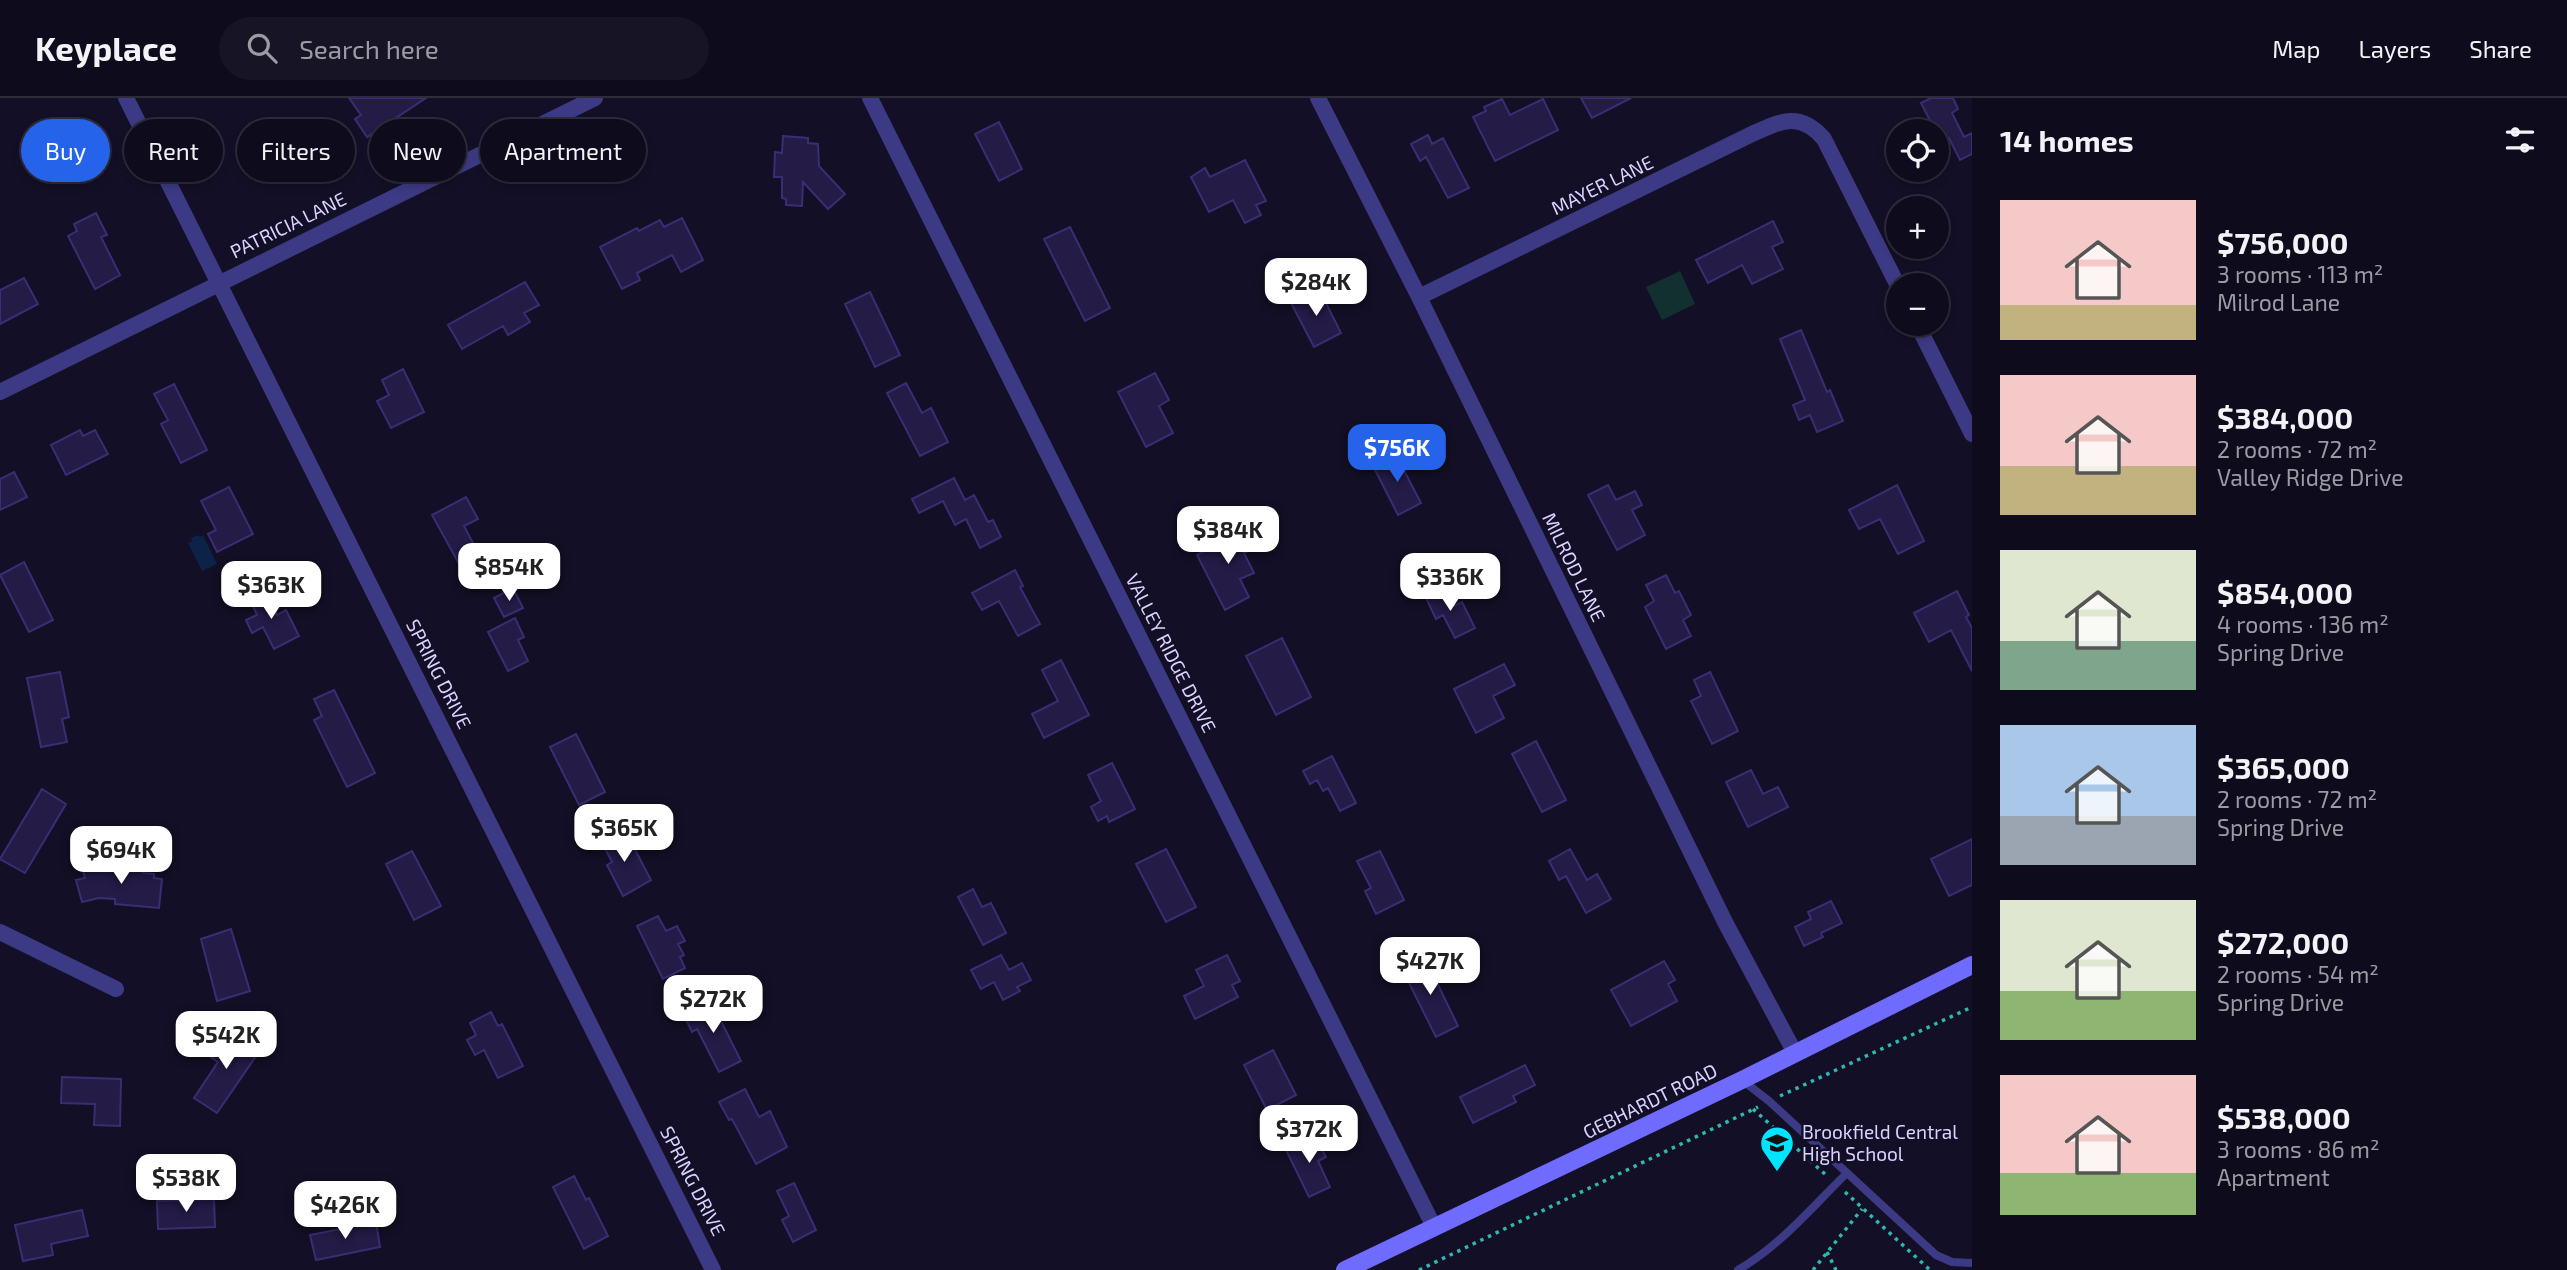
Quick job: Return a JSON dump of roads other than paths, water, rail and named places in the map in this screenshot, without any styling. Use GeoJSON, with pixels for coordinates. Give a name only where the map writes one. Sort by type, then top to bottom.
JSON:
{"type":"FeatureCollection","features":[{"type":"Feature","properties":{"kind":"street","name":"SPRING DRIVE"},"geometry":{"type":"LineString","coordinates":[[126,98],[713,1270]]}},
{"type":"Feature","properties":{"kind":"street","name":"PATRICIA LANE"},"geometry":{"type":"LineString","coordinates":[[0,392],[595,98]]}},
{"type":"Feature","properties":{"kind":"street","name":"VALLEY RIDGE DRIVE"},"geometry":{"type":"LineString","coordinates":[[870,98],[1434,1227]]}},
{"type":"Feature","properties":{"kind":"street","name":"MILROD LANE"},"geometry":{"type":"LineString","coordinates":[[1318,98],[1419,297],[1725,922],[1795,1053]]}},
{"type":"Feature","properties":{"kind":"street","name":"MAYER LANE"},"geometry":{"type":"LineString","coordinates":[[1419,297],[1752,134],[1796,120],[1807,123],[1824,139],[1891,273]]}},
{"type":"Feature","properties":{"kind":"street"},"geometry":{"type":"LineString","coordinates":[[1923,336],[1972,434]]}},
{"type":"Feature","properties":{"kind":"street"},"geometry":{"type":"LineString","coordinates":[[0,932],[116,989]]}},
{"type":"Feature","properties":{"kind":"street","name":"GEBHARDT ROAD"},"geometry":{"type":"LineString","coordinates":[[1345,1270],[1742,1080],[1972,965]]}},
{"type":"Feature","properties":{"kind":"lane"},"geometry":{"type":"LineString","coordinates":[[1742,1080],[1769,1101],[1936,1255],[1952,1262],[1972,1263]]}},
{"type":"Feature","properties":{"kind":"lane"},"geometry":{"type":"LineString","coordinates":[[1738,1270],[1778,1243],[1846,1174]]}},
{"type":"Feature","properties":{"kind":"water"},"geometry":{"type":"Polygon","coordinates":[[[198,535],[203,535],[217,564],[202,571],[188,543],[198,535]]]}},
{"type":"Feature","properties":{"kind":"place","name":"Brookfield Central High School"},"geometry":{"type":"Point","coordinates":[1777,1173]}}]}
